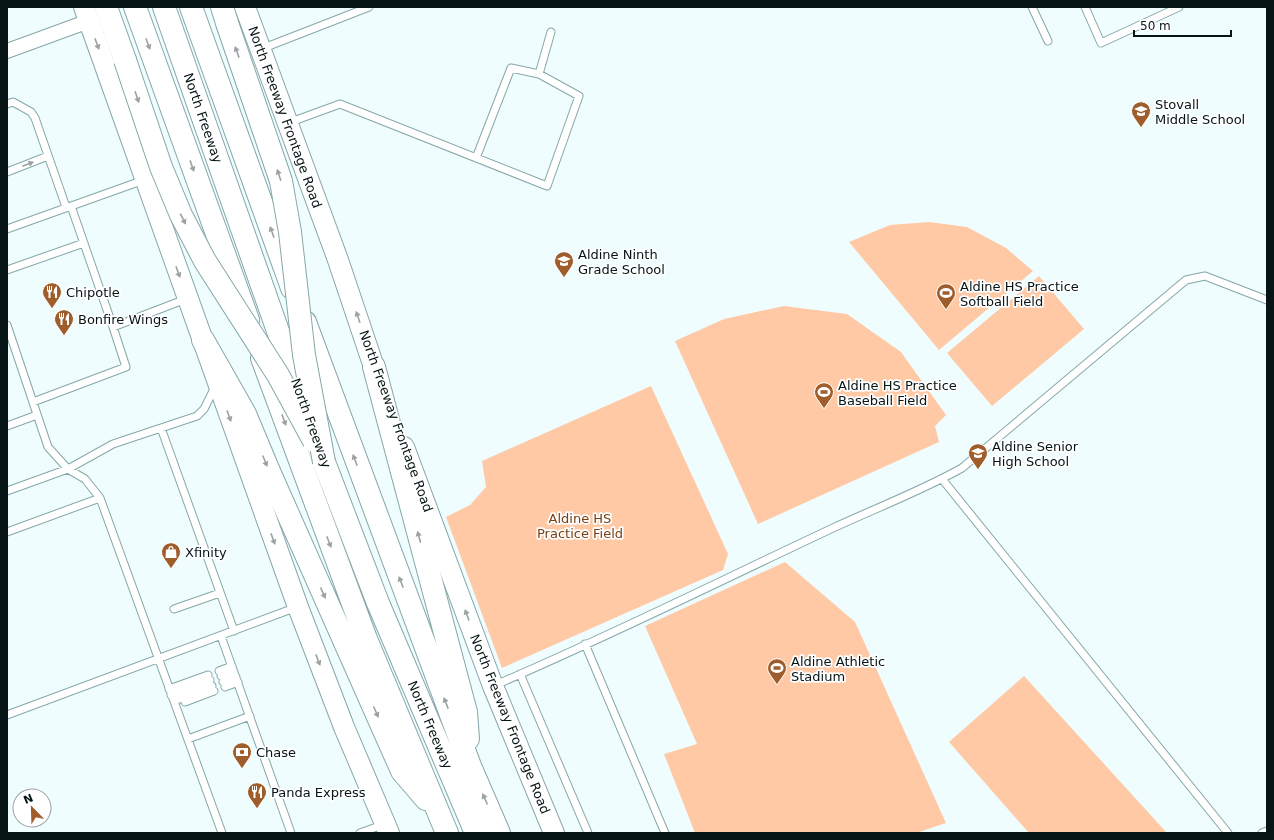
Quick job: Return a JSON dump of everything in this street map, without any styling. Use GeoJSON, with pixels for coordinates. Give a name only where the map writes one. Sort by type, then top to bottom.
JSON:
{"type":"FeatureCollection","features":[{"type":"Feature","properties":{"kind":"highway"},"geometry":{"type":"LineString","coordinates":[[106,7],[161,167],[181,215],[205,261],[278,375],[324,462]]}},
{"type":"Feature","properties":{"kind":"highway","name":"North Freeway"},"geometry":{"type":"LineString","coordinates":[[135,7],[302,472],[366,639],[443,824]]}},
{"type":"Feature","properties":{"kind":"highway","name":"North Freeway"},"geometry":{"type":"LineString","coordinates":[[164,7],[324,462],[378,603],[476,833]]}},
{"type":"Feature","properties":{"kind":"highway","name":"North Freeway"},"geometry":{"type":"LineString","coordinates":[[191,7],[342,427],[470,766],[499,833]]}},
{"type":"Feature","properties":{"kind":"highway"},"geometry":{"type":"LineString","coordinates":[[224,15],[281,181],[290,232],[304,355],[324,462]]}},
{"type":"Feature","properties":{"kind":"highway"},"geometry":{"type":"LineString","coordinates":[[203,340],[245,414],[402,771],[443,824]]}},
{"type":"Feature","properties":{"kind":"highway"},"geometry":{"type":"LineString","coordinates":[[374,367],[466,712],[470,766]]}},
{"type":"Feature","properties":{"kind":"main road","name":"North Freeway Frontage Road"},"geometry":{"type":"LineString","coordinates":[[245,7],[338,260],[374,367],[493,686],[554,833]]}},
{"type":"Feature","properties":{"kind":"main road"},"geometry":{"type":"LineString","coordinates":[[86,14],[146,179],[217,384],[298,607],[344,727],[387,829]]}},
{"type":"Feature","properties":{"kind":"street"},"geometry":{"type":"LineString","coordinates":[[8,47],[86,14]]}},
{"type":"Feature","properties":{"kind":"lane"},"geometry":{"type":"LineString","coordinates":[[260,49],[369,7]]}},
{"type":"Feature","properties":{"kind":"lane"},"geometry":{"type":"LineString","coordinates":[[1032,7],[1048,41]]}},
{"type":"Feature","properties":{"kind":"lane"},"geometry":{"type":"LineString","coordinates":[[1085,7],[1101,43],[1179,7]]}},
{"type":"Feature","properties":{"kind":"lane"},"geometry":{"type":"LineString","coordinates":[[539,74],[551,32]]}},
{"type":"Feature","properties":{"kind":"lane"},"geometry":{"type":"LineString","coordinates":[[288,123],[340,104],[476,158],[547,186],[579,96],[539,74],[511,68],[476,158]]}},
{"type":"Feature","properties":{"kind":"lane"},"geometry":{"type":"LineString","coordinates":[[7,104],[13,102],[31,112],[35,118],[48,156],[84,243],[126,367],[33,402]]}},
{"type":"Feature","properties":{"kind":"lane"},"geometry":{"type":"LineString","coordinates":[[7,172],[48,156]]}},
{"type":"Feature","properties":{"kind":"lane"},"geometry":{"type":"LineString","coordinates":[[7,229],[146,179]]}},
{"type":"Feature","properties":{"kind":"lane"},"geometry":{"type":"LineString","coordinates":[[7,270],[84,243]]}},
{"type":"Feature","properties":{"kind":"lane"},"geometry":{"type":"LineString","coordinates":[[493,686],[942,479],[962,468],[1186,280],[1205,276],[1267,300]]}},
{"type":"Feature","properties":{"kind":"lane"},"geometry":{"type":"LineString","coordinates":[[113,327],[188,298]]}},
{"type":"Feature","properties":{"kind":"lane"},"geometry":{"type":"LineString","coordinates":[[7,325],[48,447],[68,469],[85,479],[100,498],[222,833]]}},
{"type":"Feature","properties":{"kind":"lane"},"geometry":{"type":"LineString","coordinates":[[7,491],[68,469],[113,444],[201,414],[217,384]]}},
{"type":"Feature","properties":{"kind":"lane"},"geometry":{"type":"LineString","coordinates":[[7,426],[38,415]]}},
{"type":"Feature","properties":{"kind":"lane"},"geometry":{"type":"LineString","coordinates":[[161,428],[234,631]]}},
{"type":"Feature","properties":{"kind":"lane"},"geometry":{"type":"LineString","coordinates":[[942,479],[1228,833]]}},
{"type":"Feature","properties":{"kind":"lane"},"geometry":{"type":"LineString","coordinates":[[7,532],[100,498]]}},
{"type":"Feature","properties":{"kind":"lane"},"geometry":{"type":"LineString","coordinates":[[174,609],[220,592]]}},
{"type":"Feature","properties":{"kind":"lane"},"geometry":{"type":"LineString","coordinates":[[7,715],[298,607]]}},
{"type":"Feature","properties":{"kind":"lane"},"geometry":{"type":"LineString","coordinates":[[221,636],[291,833]]}},
{"type":"Feature","properties":{"kind":"lane"},"geometry":{"type":"LineString","coordinates":[[584,644],[665,833]]}},
{"type":"Feature","properties":{"kind":"lane"},"geometry":{"type":"LineString","coordinates":[[235,674],[222,679],[235,674]]}},
{"type":"Feature","properties":{"kind":"lane"},"geometry":{"type":"LineString","coordinates":[[520,674],[588,833]]}},
{"type":"Feature","properties":{"kind":"lane"},"geometry":{"type":"LineString","coordinates":[[172,698],[211,683],[172,698]]}},
{"type":"Feature","properties":{"kind":"lane"},"geometry":{"type":"LineString","coordinates":[[188,740],[250,716]]}},
{"type":"Feature","properties":{"kind":"lane"},"geometry":{"type":"LineString","coordinates":[[360,833],[387,829]]}},
{"type":"Feature","properties":{"kind":"lane"},"geometry":{"type":"LineString","coordinates":[[1262,833],[1267,830]]}},
{"type":"Feature","properties":{"kind":"green space","name":"Aldine HS Practice Softball Field"},"geometry":{"type":"Polygon","coordinates":[[[929,222],[967,227],[1006,248],[1033,271],[939,350],[849,242],[890,225],[929,222]]]}},
{"type":"Feature","properties":{"kind":"green space"},"geometry":{"type":"Polygon","coordinates":[[[1039,276],[1084,329],[992,406],[947,353],[1039,276]]]}},
{"type":"Feature","properties":{"kind":"green space","name":"Aldine HS Practice Baseball Field"},"geometry":{"type":"Polygon","coordinates":[[[784,306],[847,314],[901,352],[946,415],[935,426],[939,442],[758,524],[675,341],[724,319],[784,306]]]}},
{"type":"Feature","properties":{"kind":"green space","name":"Aldine HS Practice Field"},"geometry":{"type":"Polygon","coordinates":[[[651,386],[728,554],[723,570],[502,668],[446,517],[470,505],[486,487],[482,461],[651,386]]]}},
{"type":"Feature","properties":{"kind":"green space","name":"Aldine Athletic Stadium"},"geometry":{"type":"Polygon","coordinates":[[[785,562],[855,622],[946,823],[916,833],[695,833],[664,754],[697,744],[645,626],[785,562]]]}},
{"type":"Feature","properties":{"kind":"green space"},"geometry":{"type":"Polygon","coordinates":[[[1024,676],[1167,833],[1029,833],[949,742],[1024,676]]]}},
{"type":"Feature","properties":{"kind":"place","name":"Stovall Middle School"},"geometry":{"type":"Point","coordinates":[1141,128]}},
{"type":"Feature","properties":{"kind":"place","name":"Aldine Ninth Grade School"},"geometry":{"type":"Point","coordinates":[564,278]}},
{"type":"Feature","properties":{"kind":"place","name":"Chipotle"},"geometry":{"type":"Point","coordinates":[52,309]}},
{"type":"Feature","properties":{"kind":"place","name":"Aldine HS Practice Softball Field"},"geometry":{"type":"Point","coordinates":[946,310]}},
{"type":"Feature","properties":{"kind":"place","name":"Bonfire Wings"},"geometry":{"type":"Point","coordinates":[64,336]}},
{"type":"Feature","properties":{"kind":"place","name":"Aldine HS Practice Baseball Field"},"geometry":{"type":"Point","coordinates":[824,409]}},
{"type":"Feature","properties":{"kind":"place","name":"Aldine Senior High School"},"geometry":{"type":"Point","coordinates":[978,470]}},
{"type":"Feature","properties":{"kind":"place","name":"Xfinity"},"geometry":{"type":"Point","coordinates":[171,569]}},
{"type":"Feature","properties":{"kind":"place","name":"Aldine Athletic Stadium"},"geometry":{"type":"Point","coordinates":[777,685]}},
{"type":"Feature","properties":{"kind":"place","name":"Chase"},"geometry":{"type":"Point","coordinates":[242,769]}},
{"type":"Feature","properties":{"kind":"place","name":"Panda Express"},"geometry":{"type":"Point","coordinates":[257,809]}}]}
